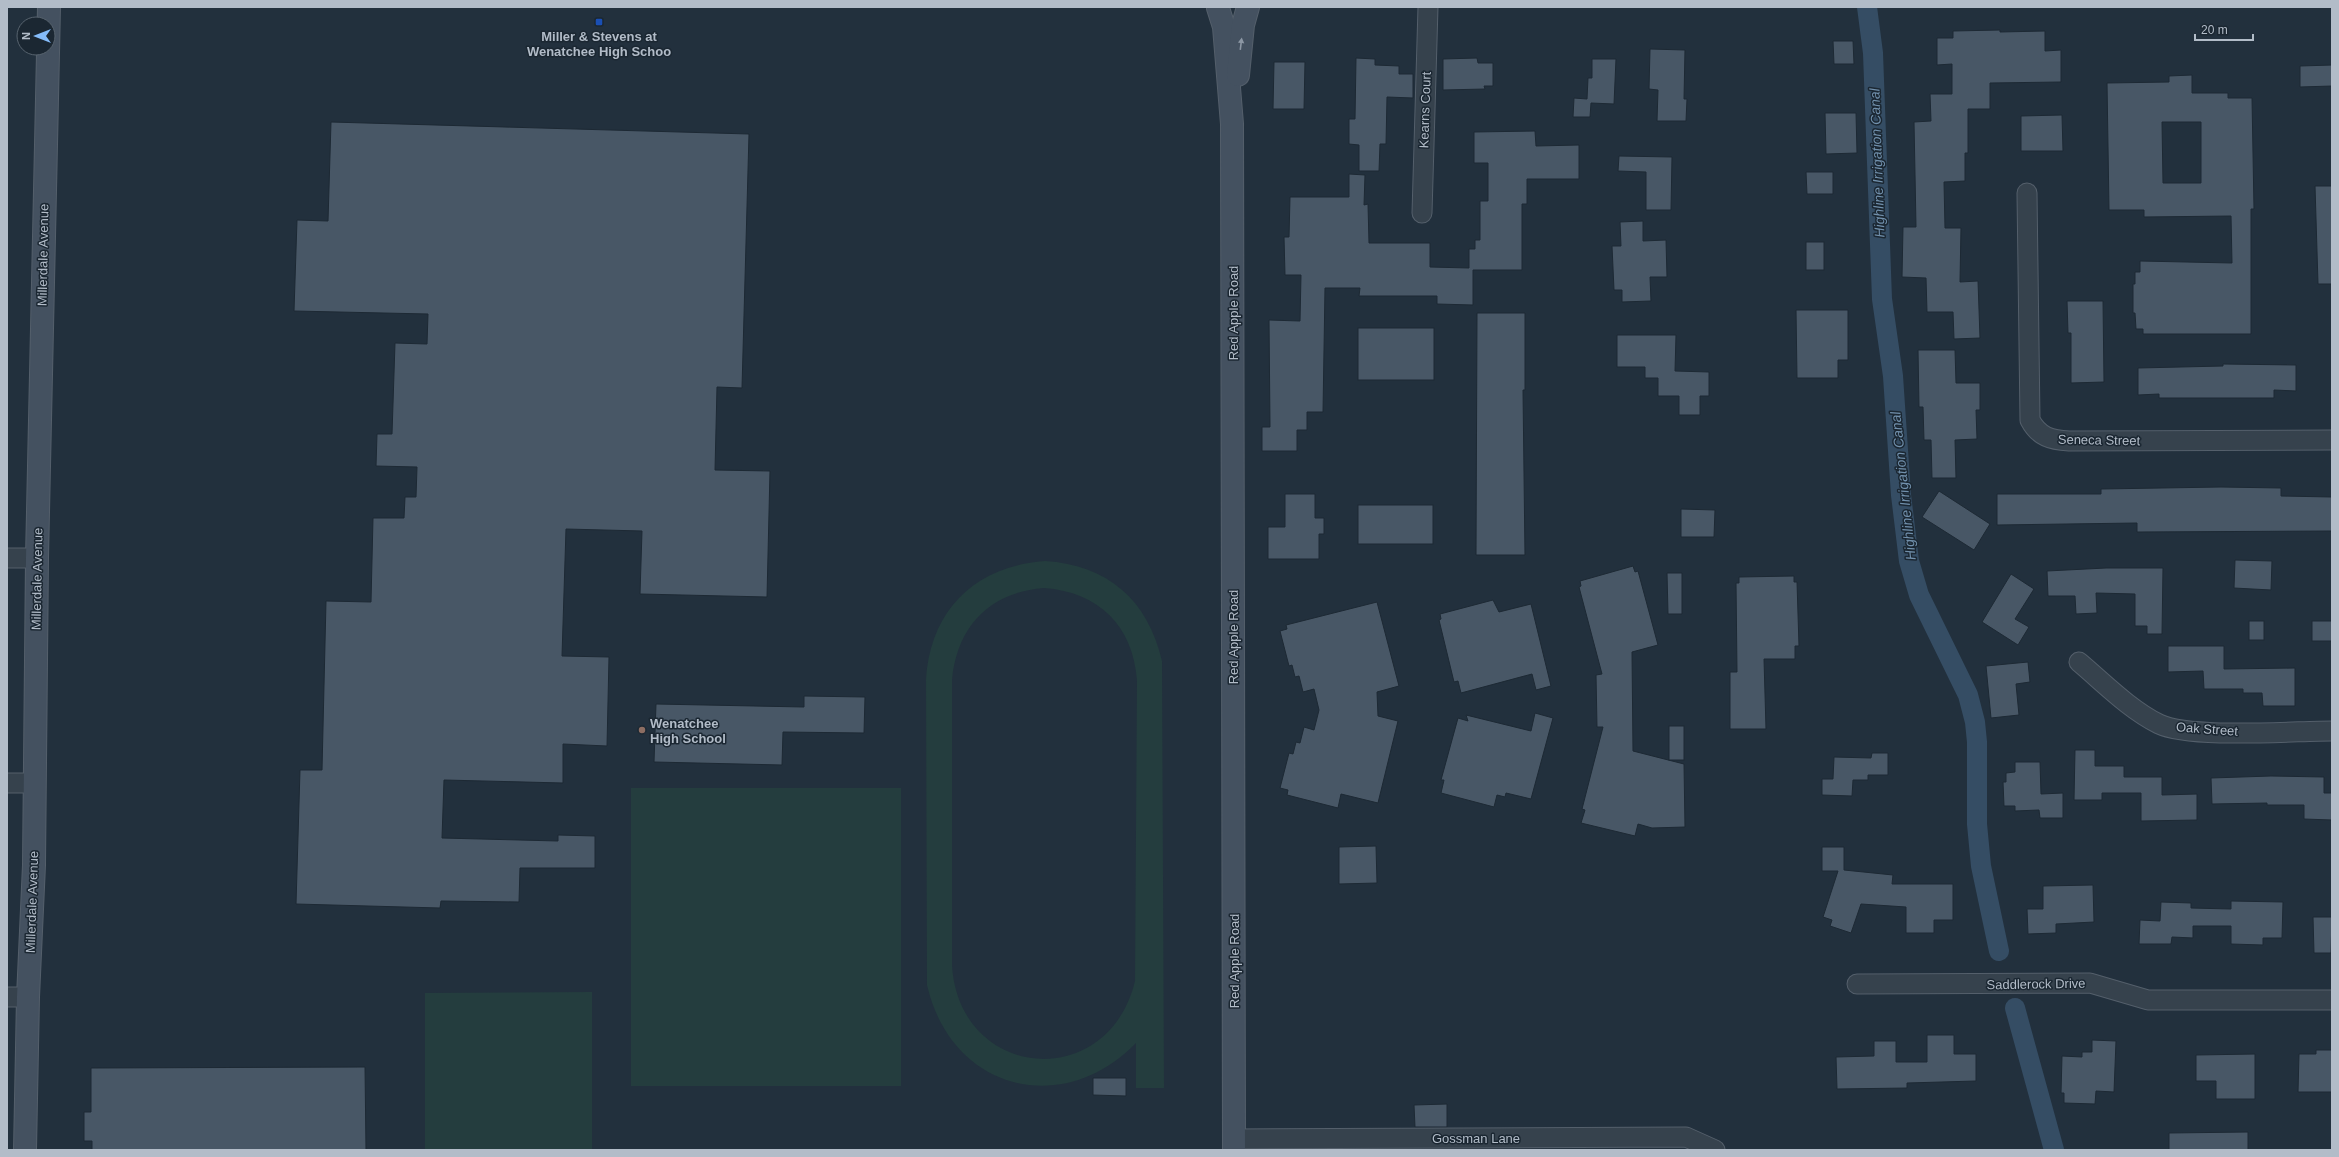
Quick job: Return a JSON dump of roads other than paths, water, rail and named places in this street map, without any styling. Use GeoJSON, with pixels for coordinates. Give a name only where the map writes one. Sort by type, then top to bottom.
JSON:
{"type":"FeatureCollection","features":[{"type":"Feature","properties":{"kind":"street","name":"Millerdale Avenue"},"geometry":{"type":"LineString","coordinates":[[25,1150],[17,997],[34,865],[37,558],[49,7]]}},
{"type":"Feature","properties":{"kind":"street"},"geometry":{"type":"LineString","coordinates":[[1218,7],[1230,12],[1237,12],[1247,7]]}},
{"type":"Feature","properties":{"kind":"street","name":"Red Apple Road"},"geometry":{"type":"LineString","coordinates":[[1218,7],[1224,27],[1232,124],[1234,1145]]}},
{"type":"Feature","properties":{"kind":"street","name":"Red Apple Road"},"geometry":{"type":"LineString","coordinates":[[1232,124],[1243,25],[1247,7]]}},
{"type":"Feature","properties":{"kind":"street","name":"Kearns Court"},"geometry":{"type":"LineString","coordinates":[[1422,213],[1428,7]]}},
{"type":"Feature","properties":{"kind":"street","name":"Seneca Street"},"geometry":{"type":"LineString","coordinates":[[2027,193],[2030,420],[2035,429],[2044,436],[2054,440],[2069,441],[2332,440]]}},
{"type":"Feature","properties":{"kind":"street"},"geometry":{"type":"LineString","coordinates":[[7,558],[37,558]]}},
{"type":"Feature","properties":{"kind":"street","name":"Oak Street"},"geometry":{"type":"LineString","coordinates":[[2079,662],[2142,714],[2160,725],[2212,732],[2332,731]]}},
{"type":"Feature","properties":{"kind":"street"},"geometry":{"type":"LineString","coordinates":[[7,783],[34,783]]}},
{"type":"Feature","properties":{"kind":"street","name":"Saddlerock Drive"},"geometry":{"type":"LineString","coordinates":[[1857,984],[2090,983],[2148,1000],[2332,1000]]}},
{"type":"Feature","properties":{"kind":"street","name":"Gossman Lane"},"geometry":{"type":"LineString","coordinates":[[1234,1145],[1510,1144],[1686,1137],[1715,1150]]}},
{"type":"Feature","properties":{"kind":"waterway","name":"Highline Irrigation Canal"},"geometry":{"type":"LineString","coordinates":[[1867,7],[1873,53],[1882,299],[1893,376],[1901,495],[1909,561],[1919,595],[1968,695],[1975,722],[1977,742],[1977,824],[1981,866],[1999,951]]}},
{"type":"Feature","properties":{"kind":"waterway","name":"Highline Irrigation Canal"},"geometry":{"type":"LineString","coordinates":[[2015,1008],[2054,1150]]}},
{"type":"Feature","properties":{"kind":"place","name":"Miller & Stevens at Wenatchee High Schoo"},"geometry":{"type":"Point","coordinates":[599,22]}},
{"type":"Feature","properties":{"kind":"place","name":"Wenatchee High School"},"geometry":{"type":"Point","coordinates":[642,730]}}]}
